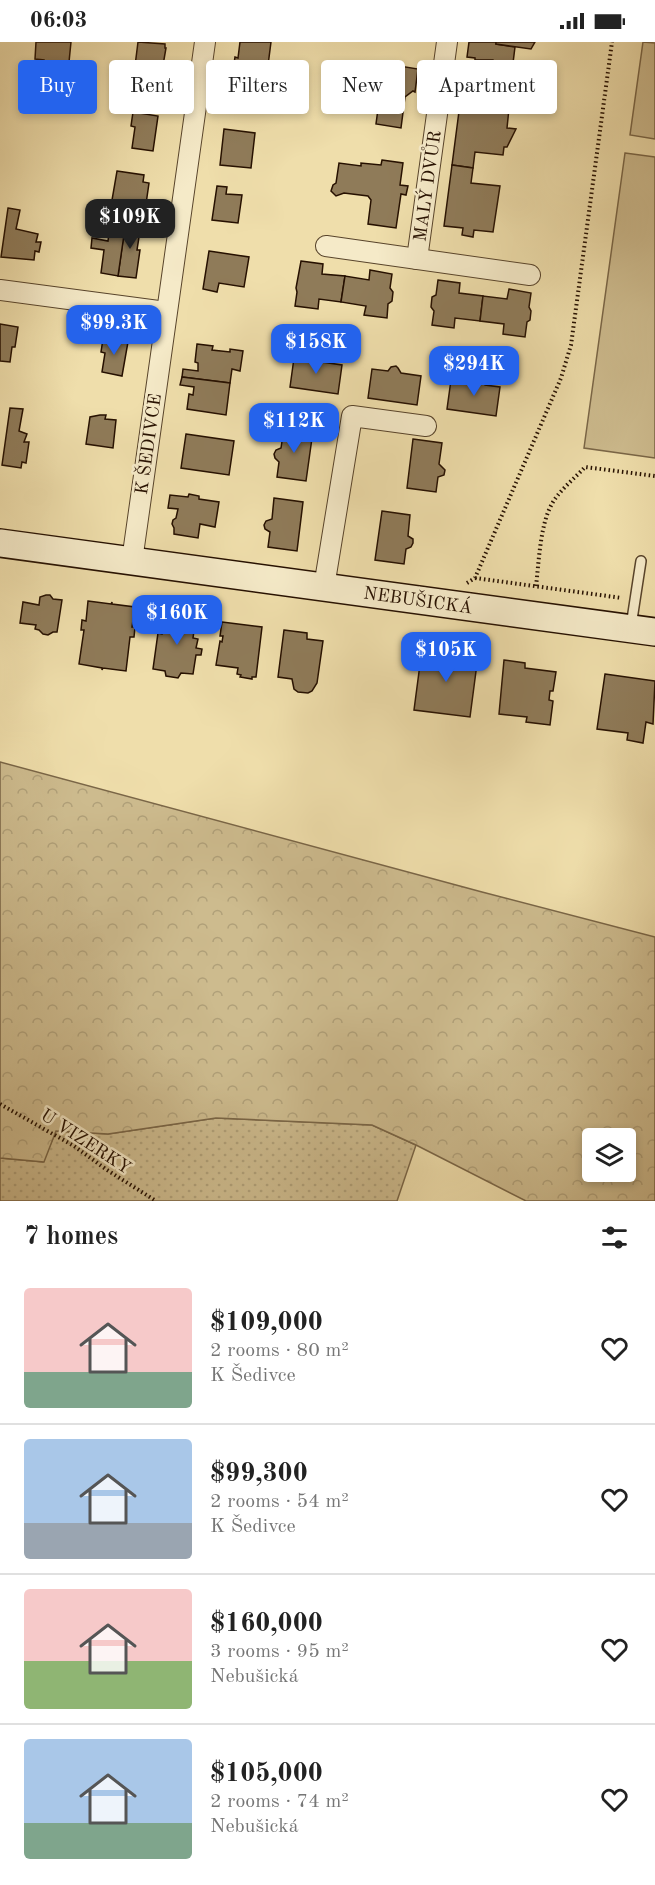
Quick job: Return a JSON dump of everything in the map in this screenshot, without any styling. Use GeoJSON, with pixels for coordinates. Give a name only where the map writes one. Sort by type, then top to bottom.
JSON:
{"type":"FeatureCollection","features":[{"type":"Feature","properties":{"kind":"street","name":"K ŠEDIVCE"},"geometry":{"type":"LineString","coordinates":[[132,561],[205,42]]}},
{"type":"Feature","properties":{"kind":"street","name":"MALÝ DVŮR"},"geometry":{"type":"LineString","coordinates":[[417,259],[447,42]]}},
{"type":"Feature","properties":{"kind":"street","name":"MALÝ DVŮR"},"geometry":{"type":"LineString","coordinates":[[326,246],[530,275]]}},
{"type":"Feature","properties":{"kind":"street"},"geometry":{"type":"LineString","coordinates":[[0,290],[166,312]]}},
{"type":"Feature","properties":{"kind":"street"},"geometry":{"type":"LineString","coordinates":[[324,587],[352,416],[426,426]]}},
{"type":"Feature","properties":{"kind":"street","name":"NEBUŠICKÁ"},"geometry":{"type":"LineString","coordinates":[[0,543],[643,630]]}},
{"type":"Feature","properties":{"kind":"lane"},"geometry":{"type":"LineString","coordinates":[[640,561],[634,600],[643,630]]}},
{"type":"Feature","properties":{"kind":"path"},"geometry":{"type":"LineString","coordinates":[[536,586],[549,510],[557,496],[585,467],[655,476]]}},
{"type":"Feature","properties":{"kind":"path"},"geometry":{"type":"LineString","coordinates":[[475,578],[634,600]]}},
{"type":"Feature","properties":{"kind":"path","name":"U VIZERKY"},"geometry":{"type":"LineString","coordinates":[[0,1104],[74,1146],[156,1201]]}},
{"type":"Feature","properties":{"kind":"green space"},"geometry":{"type":"Polygon","coordinates":[[[643,42],[655,43],[655,139],[630,135],[643,42]]]}},
{"type":"Feature","properties":{"kind":"green space"},"geometry":{"type":"Polygon","coordinates":[[[625,153],[655,157],[655,458],[584,448],[625,153]]]}},
{"type":"Feature","properties":{"kind":"green space"},"geometry":{"type":"Polygon","coordinates":[[[0,762],[655,937],[655,1201],[526,1201],[372,1125],[216,1118],[108,1134],[56,1131],[44,1162],[0,1158],[0,762]]]}},
{"type":"Feature","properties":{"kind":"green space"},"geometry":{"type":"Polygon","coordinates":[[[216,1118],[372,1125],[416,1145],[397,1201],[0,1201],[0,1158],[43,1162],[56,1131],[108,1134],[216,1118]]]}},
{"type":"Feature","properties":{"kind":"building"},"geometry":{"type":"Polygon","coordinates":[[[36,42],[71,42],[69,60],[35,59],[36,42]]]}},
{"type":"Feature","properties":{"kind":"building"},"geometry":{"type":"Polygon","coordinates":[[[138,42],[165,44],[164,60],[136,60],[138,42]]]}},
{"type":"Feature","properties":{"kind":"building"},"geometry":{"type":"Polygon","coordinates":[[[240,42],[271,42],[269,60],[235,60],[235,57],[238,58],[240,42]]]}},
{"type":"Feature","properties":{"kind":"building"},"geometry":{"type":"Polygon","coordinates":[[[469,42],[496,42],[496,44],[515,47],[513,60],[475,60],[475,58],[467,57],[469,42]]]}},
{"type":"Feature","properties":{"kind":"building"},"geometry":{"type":"Polygon","coordinates":[[[496,42],[535,42],[531,49],[496,44],[496,42]]]}},
{"type":"Feature","properties":{"kind":"building"},"geometry":{"type":"Polygon","coordinates":[[[405,67],[417,69],[415,92],[405,97],[405,67]]]}},
{"type":"Feature","properties":{"kind":"building"},"geometry":{"type":"Polygon","coordinates":[[[133,114],[158,116],[153,151],[132,148],[135,127],[131,126],[133,114]]]}},
{"type":"Feature","properties":{"kind":"building"},"geometry":{"type":"Polygon","coordinates":[[[377,114],[403,114],[401,128],[376,124],[377,114]]]}},
{"type":"Feature","properties":{"kind":"building"},"geometry":{"type":"Polygon","coordinates":[[[459,114],[508,114],[507,128],[516,129],[507,147],[504,147],[503,155],[475,152],[473,168],[452,165],[459,114]]]}},
{"type":"Feature","properties":{"kind":"building"},"geometry":{"type":"Polygon","coordinates":[[[224,129],[255,133],[251,168],[220,165],[224,129]]]}},
{"type":"Feature","properties":{"kind":"building"},"geometry":{"type":"Polygon","coordinates":[[[382,160],[403,163],[400,185],[408,186],[406,195],[401,194],[396,228],[368,224],[371,200],[368,196],[344,193],[336,196],[331,191],[336,183],[339,163],[361,166],[361,163],[381,165],[382,160]]]}},
{"type":"Feature","properties":{"kind":"building"},"geometry":{"type":"Polygon","coordinates":[[[452,165],[473,168],[471,183],[500,186],[493,232],[474,230],[473,237],[462,235],[463,228],[444,226],[452,165]]]}},
{"type":"Feature","properties":{"kind":"building"},"geometry":{"type":"Polygon","coordinates":[[[117,171],[144,175],[143,182],[149,183],[146,204],[112,200],[117,171]]]}},
{"type":"Feature","properties":{"kind":"building"},"geometry":{"type":"Polygon","coordinates":[[[217,186],[227,187],[226,194],[242,195],[238,223],[212,220],[217,186]]]}},
{"type":"Feature","properties":{"kind":"building"},"geometry":{"type":"Polygon","coordinates":[[[8,208],[20,210],[16,229],[38,234],[36,242],[41,242],[39,252],[35,251],[34,260],[1,257],[8,208]]]}},
{"type":"Feature","properties":{"kind":"building"},"geometry":{"type":"Polygon","coordinates":[[[126,218],[131,218],[131,223],[141,224],[136,278],[118,276],[126,218]]]}},
{"type":"Feature","properties":{"kind":"building"},"geometry":{"type":"Polygon","coordinates":[[[110,225],[125,228],[118,276],[101,273],[104,250],[91,248],[92,238],[108,241],[110,225]]]}},
{"type":"Feature","properties":{"kind":"building"},"geometry":{"type":"Polygon","coordinates":[[[209,251],[249,257],[244,287],[219,283],[217,292],[203,289],[209,251]]]}},
{"type":"Feature","properties":{"kind":"building"},"geometry":{"type":"Polygon","coordinates":[[[301,261],[323,264],[322,274],[345,276],[341,302],[319,299],[318,309],[295,306],[301,261]]]}},
{"type":"Feature","properties":{"kind":"building"},"geometry":{"type":"Polygon","coordinates":[[[370,270],[392,274],[390,288],[393,292],[392,301],[388,304],[387,318],[364,315],[366,306],[341,302],[345,276],[369,280],[370,270]]]}},
{"type":"Feature","properties":{"kind":"building"},"geometry":{"type":"Polygon","coordinates":[[[438,280],[460,283],[459,293],[483,296],[480,321],[455,318],[454,328],[432,325],[434,311],[431,307],[432,297],[436,295],[438,280]]]}},
{"type":"Feature","properties":{"kind":"building"},"geometry":{"type":"Polygon","coordinates":[[[509,289],[531,293],[530,320],[527,322],[525,337],[503,334],[504,324],[480,321],[483,296],[507,299],[509,289]]]}},
{"type":"Feature","properties":{"kind":"building"},"geometry":{"type":"Polygon","coordinates":[[[0,324],[18,327],[10,362],[0,361],[0,324]]]}},
{"type":"Feature","properties":{"kind":"building"},"geometry":{"type":"Polygon","coordinates":[[[103,339],[128,342],[122,376],[102,372],[105,353],[101,352],[103,339]]]}},
{"type":"Feature","properties":{"kind":"building"},"geometry":{"type":"Polygon","coordinates":[[[197,344],[213,346],[212,350],[243,351],[240,371],[232,369],[230,383],[182,377],[183,369],[198,371],[198,363],[195,362],[197,344]]]}},
{"type":"Feature","properties":{"kind":"building"},"geometry":{"type":"Polygon","coordinates":[[[313,355],[319,356],[322,362],[342,365],[338,394],[290,387],[294,358],[309,360],[313,355]]]}},
{"type":"Feature","properties":{"kind":"building"},"geometry":{"type":"Polygon","coordinates":[[[396,366],[401,373],[421,376],[417,405],[368,398],[372,369],[388,371],[391,367],[396,366]]]}},
{"type":"Feature","properties":{"kind":"building"},"geometry":{"type":"Polygon","coordinates":[[[182,377],[230,383],[226,415],[187,409],[189,394],[193,395],[194,387],[180,385],[182,377]]]}},
{"type":"Feature","properties":{"kind":"building"},"geometry":{"type":"Polygon","coordinates":[[[479,378],[484,380],[485,385],[500,387],[496,416],[447,409],[451,380],[472,383],[479,378]]]}},
{"type":"Feature","properties":{"kind":"building"},"geometry":{"type":"Polygon","coordinates":[[[10,408],[23,409],[19,431],[27,434],[24,442],[29,442],[26,463],[22,462],[21,468],[2,465],[10,408]]]}},
{"type":"Feature","properties":{"kind":"building"},"geometry":{"type":"Polygon","coordinates":[[[106,415],[105,419],[116,420],[113,448],[86,444],[90,417],[106,415]]]}},
{"type":"Feature","properties":{"kind":"building"},"geometry":{"type":"Polygon","coordinates":[[[284,428],[313,431],[306,481],[277,477],[279,462],[274,454],[281,448],[284,428]]]}},
{"type":"Feature","properties":{"kind":"building"},"geometry":{"type":"Polygon","coordinates":[[[186,434],[234,441],[229,475],[181,468],[186,434]]]}},
{"type":"Feature","properties":{"kind":"building"},"geometry":{"type":"Polygon","coordinates":[[[413,439],[442,443],[439,464],[445,470],[444,475],[438,477],[436,492],[407,488],[413,439]]]}},
{"type":"Feature","properties":{"kind":"building"},"geometry":{"type":"Polygon","coordinates":[[[189,494],[199,496],[199,499],[219,502],[215,527],[200,524],[198,538],[174,534],[172,524],[178,509],[168,508],[170,495],[188,497],[189,494]]]}},
{"type":"Feature","properties":{"kind":"building"},"geometry":{"type":"Polygon","coordinates":[[[274,498],[303,502],[297,551],[268,547],[270,532],[265,529],[264,525],[266,521],[272,519],[274,498]]]}},
{"type":"Feature","properties":{"kind":"building"},"geometry":{"type":"Polygon","coordinates":[[[382,511],[410,515],[408,536],[413,539],[413,543],[406,549],[404,564],[375,560],[382,511]]]}},
{"type":"Feature","properties":{"kind":"building"},"geometry":{"type":"Polygon","coordinates":[[[46,595],[62,600],[57,632],[48,635],[35,629],[36,625],[20,623],[23,602],[39,605],[40,597],[46,595]]]}},
{"type":"Feature","properties":{"kind":"building"},"geometry":{"type":"Polygon","coordinates":[[[88,601],[111,604],[112,602],[112,604],[135,607],[132,627],[135,627],[134,637],[130,637],[126,671],[103,668],[102,670],[102,668],[79,664],[84,630],[81,630],[82,620],[86,621],[88,601]]]}},
{"type":"Feature","properties":{"kind":"building"},"geometry":{"type":"Polygon","coordinates":[[[165,613],[196,617],[193,638],[198,639],[196,648],[202,649],[201,655],[196,655],[193,674],[181,673],[178,678],[166,676],[165,671],[153,669],[158,633],[162,634],[165,613]]]}},
{"type":"Feature","properties":{"kind":"building"},"geometry":{"type":"Polygon","coordinates":[[[222,622],[262,627],[256,677],[252,679],[240,677],[241,675],[237,674],[238,668],[216,665],[223,636],[220,636],[222,622]]]}},
{"type":"Feature","properties":{"kind":"building"},"geometry":{"type":"Polygon","coordinates":[[[284,630],[307,633],[307,639],[323,641],[317,683],[308,693],[294,689],[292,679],[278,677],[284,630]]]}},
{"type":"Feature","properties":{"kind":"building"},"geometry":{"type":"Polygon","coordinates":[[[422,649],[478,656],[470,717],[414,710],[422,649]]]}},
{"type":"Feature","properties":{"kind":"building"},"geometry":{"type":"Polygon","coordinates":[[[504,660],[525,663],[525,668],[556,672],[553,691],[550,691],[549,700],[553,701],[550,725],[526,722],[527,717],[499,714],[504,660]]]}},
{"type":"Feature","properties":{"kind":"building"},"geometry":{"type":"Polygon","coordinates":[[[605,674],[655,681],[653,724],[646,722],[643,743],[627,740],[628,733],[597,729],[605,674]]]}}]}
